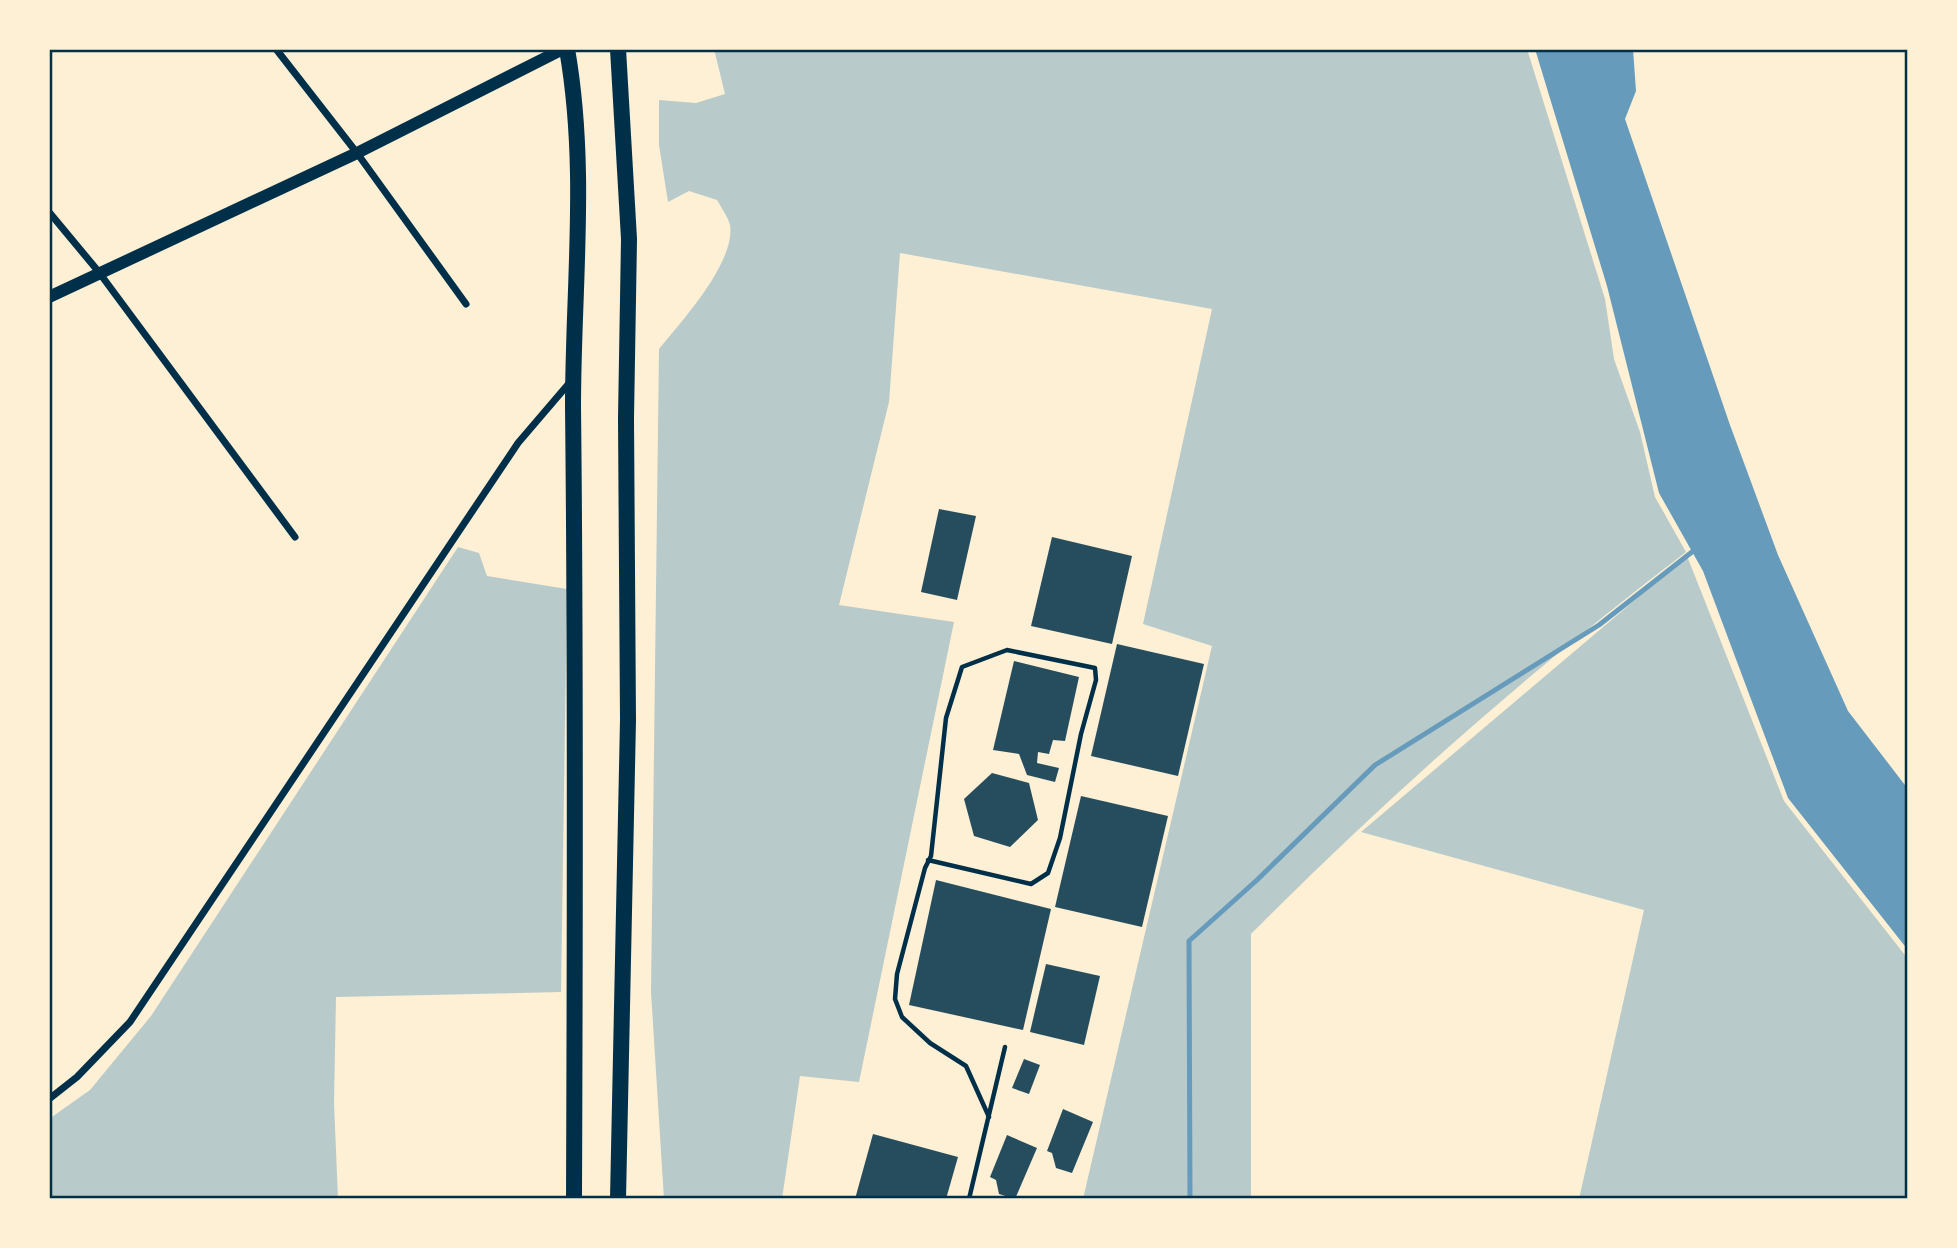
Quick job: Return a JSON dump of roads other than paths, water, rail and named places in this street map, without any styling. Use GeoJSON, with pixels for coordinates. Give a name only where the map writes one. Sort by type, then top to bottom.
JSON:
{"type":"FeatureCollection","features":[{"type":"Feature","properties":{"kind":"main road"},"geometry":{"type":"LineString","coordinates":[[565,49],[575,95],[580,161],[573,378],[576,735],[574,1199]]}},
{"type":"Feature","properties":{"kind":"main road"},"geometry":{"type":"LineString","coordinates":[[618,49],[629,239],[628,720],[618,1199]]}},
{"type":"Feature","properties":{"kind":"street"},"geometry":{"type":"LineString","coordinates":[[276,49],[357,153],[466,304]]}},
{"type":"Feature","properties":{"kind":"street"},"geometry":{"type":"LineString","coordinates":[[49,297],[98,271],[357,153],[565,49]]}},
{"type":"Feature","properties":{"kind":"street"},"geometry":{"type":"LineString","coordinates":[[49,212],[98,271],[295,537]]}},
{"type":"Feature","properties":{"kind":"street"},"geometry":{"type":"LineString","coordinates":[[49,1099],[77,1077],[130,1022],[518,443],[573,378]]}},
{"type":"Feature","properties":{"kind":"lane"},"geometry":{"type":"LineString","coordinates":[[928,860],[1031,884],[1048,873],[1060,838],[1081,734],[1096,680],[1095,668],[1007,650],[962,667],[946,718],[928,860],[897,974],[895,999],[902,1017],[930,1044],[966,1066],[989,1116]]}},
{"type":"Feature","properties":{"kind":"lane"},"geometry":{"type":"LineString","coordinates":[[970,1199],[1005,1046]]}},
{"type":"Feature","properties":{"kind":"water"},"geometry":{"type":"Polygon","coordinates":[[[1535,49],[1633,49],[1636,91],[1625,119],[1730,425],[1778,555],[1848,711],[1908,789],[1908,950],[1788,798],[1703,571],[1659,493],[1607,286],[1535,49]]]}},
{"type":"Feature","properties":{"kind":"waterway"},"geometry":{"type":"LineString","coordinates":[[1190,1199],[1189,941],[1257,880],[1375,765],[1599,625],[1697,548]]}}]}
